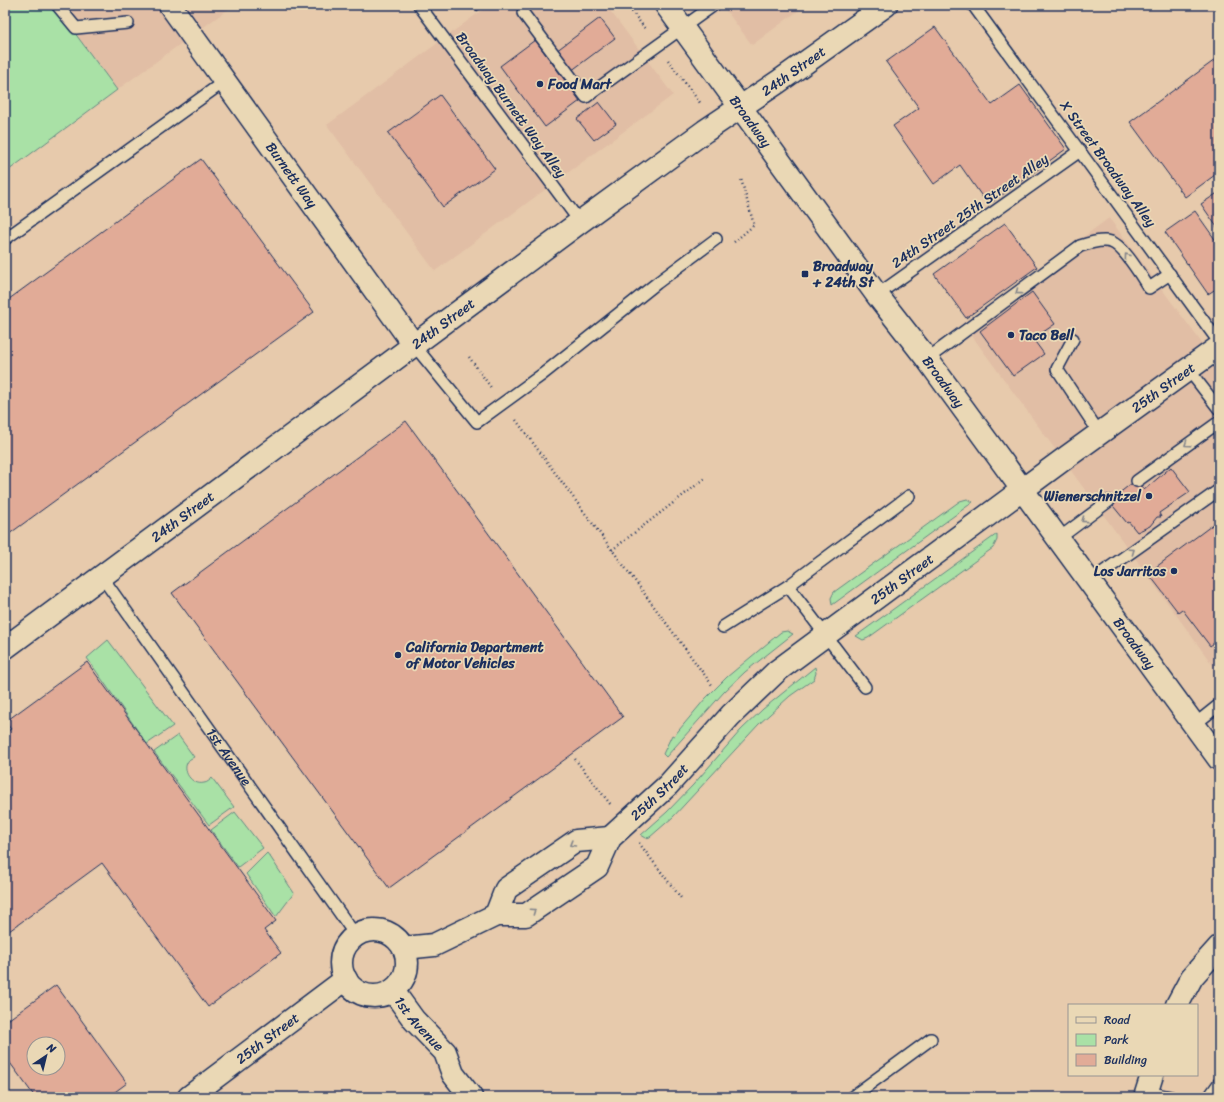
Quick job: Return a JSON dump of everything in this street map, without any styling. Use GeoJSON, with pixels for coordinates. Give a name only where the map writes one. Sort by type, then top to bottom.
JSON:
{"type":"FeatureCollection","features":[{"type":"Feature","properties":{"kind":"street","name":"Burnett Way"},"geometry":{"type":"LineString","coordinates":[[170,5],[414,345]]}},
{"type":"Feature","properties":{"kind":"street","name":"Broadway"},"geometry":{"type":"LineString","coordinates":[[666,5],[877,295],[927,359],[1219,759]]}},
{"type":"Feature","properties":{"kind":"street","name":"24th Street"},"geometry":{"type":"LineString","coordinates":[[5,648],[580,222],[716,124],[886,5]]}},
{"type":"Feature","properties":{"kind":"street","name":"25th Street"},"geometry":{"type":"LineString","coordinates":[[404,948],[434,945],[496,915],[526,916],[597,867],[610,838],[668,785],[731,714],[777,671],[1219,347]]}},
{"type":"Feature","properties":{"kind":"street"},"geometry":{"type":"LineString","coordinates":[[496,915],[506,889],[576,841],[610,838]]}},
{"type":"Feature","properties":{"kind":"street"},"geometry":{"type":"LineString","coordinates":[[375,930],[387,933],[396,939],[404,948],[407,960],[406,972],[401,983],[393,991],[382,996],[371,997],[360,994],[351,988],[341,968],[341,956],[345,946],[353,937],[364,932],[375,930]]}},
{"type":"Feature","properties":{"kind":"street"},"geometry":{"type":"LineString","coordinates":[[1178,1004],[1192,977],[1219,947]]}},
{"type":"Feature","properties":{"kind":"street","name":"25th Street"},"geometry":{"type":"LineString","coordinates":[[189,1097],[346,979]]}},
{"type":"Feature","properties":{"kind":"street","name":"1st Avenue"},"geometry":{"type":"LineString","coordinates":[[393,991],[414,1020],[445,1052],[453,1074],[470,1097]]}},
{"type":"Feature","properties":{"kind":"lane"},"geometry":{"type":"LineString","coordinates":[[57,5],[76,28],[128,23]]}},
{"type":"Feature","properties":{"kind":"lane","name":"Broadway Burnett Way Alley"},"geometry":{"type":"LineString","coordinates":[[419,5],[580,222]]}},
{"type":"Feature","properties":{"kind":"lane"},"geometry":{"type":"LineString","coordinates":[[523,13],[586,97],[714,5]]}},
{"type":"Feature","properties":{"kind":"lane","name":"X Street Broadway Alley"},"geometry":{"type":"LineString","coordinates":[[973,5],[1219,342]]}},
{"type":"Feature","properties":{"kind":"lane"},"geometry":{"type":"LineString","coordinates":[[5,240],[225,81]]}},
{"type":"Feature","properties":{"kind":"lane","name":"24th Street 25th Street Alley"},"geometry":{"type":"LineString","coordinates":[[877,295],[1080,151]]}},
{"type":"Feature","properties":{"kind":"lane"},"geometry":{"type":"LineString","coordinates":[[414,345],[477,422],[543,374],[657,283],[716,240]]}},
{"type":"Feature","properties":{"kind":"lane"},"geometry":{"type":"LineString","coordinates":[[927,359],[1080,246],[1096,241],[1111,242],[1123,251],[1149,288],[1170,274]]}},
{"type":"Feature","properties":{"kind":"lane"},"geometry":{"type":"LineString","coordinates":[[1073,339],[1057,369],[1100,434]]}},
{"type":"Feature","properties":{"kind":"lane"},"geometry":{"type":"LineString","coordinates":[[1188,369],[1219,409]]}},
{"type":"Feature","properties":{"kind":"lane"},"geometry":{"type":"LineString","coordinates":[[1137,481],[1219,422]]}},
{"type":"Feature","properties":{"kind":"lane"},"geometry":{"type":"LineString","coordinates":[[1089,582],[1219,490]]}},
{"type":"Feature","properties":{"kind":"lane"},"geometry":{"type":"LineString","coordinates":[[723,627],[788,586],[909,496]]}},
{"type":"Feature","properties":{"kind":"lane"},"geometry":{"type":"LineString","coordinates":[[1058,539],[1109,501]]}},
{"type":"Feature","properties":{"kind":"lane","name":"1st Avenue"},"geometry":{"type":"LineString","coordinates":[[102,577],[356,936]]}},
{"type":"Feature","properties":{"kind":"lane"},"geometry":{"type":"LineString","coordinates":[[788,586],[865,687]]}},
{"type":"Feature","properties":{"kind":"lane"},"geometry":{"type":"LineString","coordinates":[[1194,725],[1219,705]]}},
{"type":"Feature","properties":{"kind":"lane"},"geometry":{"type":"LineString","coordinates":[[852,1097],[931,1039]]}},
{"type":"Feature","properties":{"kind":"lane"},"geometry":{"type":"LineString","coordinates":[[1209,1097],[1219,1083]]}},
{"type":"Feature","properties":{"kind":"lane"},"geometry":{"type":"LineString","coordinates":[[1148,1088],[1171,1097]]}},
{"type":"Feature","properties":{"kind":"path"},"geometry":{"type":"LineString","coordinates":[[627,5],[716,124]]}},
{"type":"Feature","properties":{"kind":"path"},"geometry":{"type":"LineString","coordinates":[[730,245],[754,225],[741,179]]}},
{"type":"Feature","properties":{"kind":"path"},"geometry":{"type":"LineString","coordinates":[[469,357],[494,392]]}},
{"type":"Feature","properties":{"kind":"path"},"geometry":{"type":"LineString","coordinates":[[516,420],[712,685]]}},
{"type":"Feature","properties":{"kind":"path"},"geometry":{"type":"LineString","coordinates":[[612,550],[707,477]]}},
{"type":"Feature","properties":{"kind":"path"},"geometry":{"type":"LineString","coordinates":[[575,759],[612,808]]}},
{"type":"Feature","properties":{"kind":"path"},"geometry":{"type":"LineString","coordinates":[[637,839],[681,898]]}},
{"type":"Feature","properties":{"kind":"shaded area"},"geometry":{"type":"Polygon","coordinates":[[[54,5],[234,5],[117,90],[54,5]]]}},
{"type":"Feature","properties":{"kind":"shaded area"},"geometry":{"type":"Polygon","coordinates":[[[489,5],[606,5],[673,95],[435,271],[327,125],[489,5]]]}},
{"type":"Feature","properties":{"kind":"shaded area"},"geometry":{"type":"Polygon","coordinates":[[[722,5],[806,5],[752,45],[722,5]]]}},
{"type":"Feature","properties":{"kind":"shaded area"},"geometry":{"type":"Polygon","coordinates":[[[1109,218],[1219,366],[1219,674],[964,325],[1109,218]]]}},
{"type":"Feature","properties":{"kind":"green space"},"geometry":{"type":"Polygon","coordinates":[[[5,5],[54,5],[117,90],[5,173],[5,5]]]}},
{"type":"Feature","properties":{"kind":"green space"},"geometry":{"type":"Polygon","coordinates":[[[967,499],[973,502],[832,605],[831,598],[834,592],[960,501],[967,499]]]}},
{"type":"Feature","properties":{"kind":"green space"},"geometry":{"type":"Polygon","coordinates":[[[997,534],[997,540],[993,548],[868,638],[863,640],[856,636],[997,534]]]}},
{"type":"Feature","properties":{"kind":"green space"},"geometry":{"type":"Polygon","coordinates":[[[787,631],[793,634],[745,672],[724,692],[666,757],[663,754],[672,735],[674,736],[705,699],[727,677],[781,632],[787,631]]]}},
{"type":"Feature","properties":{"kind":"green space"},"geometry":{"type":"Polygon","coordinates":[[[108,640],[173,726],[147,744],[87,658],[108,640]]]}},
{"type":"Feature","properties":{"kind":"green space"},"geometry":{"type":"Polygon","coordinates":[[[815,667],[816,673],[814,679],[790,696],[759,724],[673,817],[650,837],[646,838],[641,835],[667,812],[693,785],[741,730],[763,709],[815,667]]]}},
{"type":"Feature","properties":{"kind":"green space"},"geometry":{"type":"Polygon","coordinates":[[[178,735],[194,757],[189,760],[186,768],[192,780],[200,783],[206,782],[212,778],[234,807],[209,825],[154,752],[178,735]]]}},
{"type":"Feature","properties":{"kind":"green space"},"geometry":{"type":"Polygon","coordinates":[[[235,812],[263,848],[238,867],[211,830],[235,812]]]}},
{"type":"Feature","properties":{"kind":"green space"},"geometry":{"type":"Polygon","coordinates":[[[267,853],[294,893],[276,917],[246,874],[267,853]]]}},
{"type":"Feature","properties":{"kind":"building"},"geometry":{"type":"Polygon","coordinates":[[[473,5],[485,5],[477,11],[473,5]]]}},
{"type":"Feature","properties":{"kind":"building"},"geometry":{"type":"Polygon","coordinates":[[[600,18],[615,38],[571,71],[556,51],[600,18]]]}},
{"type":"Feature","properties":{"kind":"building"},"geometry":{"type":"Polygon","coordinates":[[[935,27],[992,105],[1020,85],[1066,149],[988,205],[960,165],[934,184],[893,126],[919,108],[886,62],[935,27]]]}},
{"type":"Feature","properties":{"kind":"building","name":"Food Mart"},"geometry":{"type":"Polygon","coordinates":[[[535,40],[580,101],[545,127],[500,66],[535,40]]]}},
{"type":"Feature","properties":{"kind":"building"},"geometry":{"type":"Polygon","coordinates":[[[1219,57],[1219,172],[1185,197],[1130,122],[1219,57]]]}},
{"type":"Feature","properties":{"kind":"building"},"geometry":{"type":"Polygon","coordinates":[[[440,95],[495,169],[443,207],[388,133],[440,95]]]}},
{"type":"Feature","properties":{"kind":"building"},"geometry":{"type":"Polygon","coordinates":[[[599,102],[616,124],[594,140],[577,119],[599,102]]]}},
{"type":"Feature","properties":{"kind":"building"},"geometry":{"type":"Polygon","coordinates":[[[201,159],[314,312],[5,537],[5,302],[201,159]]]}},
{"type":"Feature","properties":{"kind":"building"},"geometry":{"type":"Polygon","coordinates":[[[1219,192],[1219,230],[1201,204],[1219,192]]]}},
{"type":"Feature","properties":{"kind":"building"},"geometry":{"type":"Polygon","coordinates":[[[1195,211],[1219,245],[1219,287],[1208,294],[1165,232],[1195,211]]]}},
{"type":"Feature","properties":{"kind":"building"},"geometry":{"type":"Polygon","coordinates":[[[1005,223],[1037,267],[966,318],[934,274],[1005,223]]]}},
{"type":"Feature","properties":{"kind":"building","name":"Taco Bell"},"geometry":{"type":"Polygon","coordinates":[[[1032,292],[1055,324],[1033,339],[1044,354],[1013,376],[980,331],[1032,292]]]}},
{"type":"Feature","properties":{"kind":"building","name":"California Department of Motor Vehicles"},"geometry":{"type":"Polygon","coordinates":[[[406,421],[623,717],[389,888],[172,593],[406,421]]]}},
{"type":"Feature","properties":{"kind":"building","name":"Wienerschnitzel"},"geometry":{"type":"Polygon","coordinates":[[[1171,467],[1190,492],[1159,513],[1161,517],[1157,517],[1150,526],[1137,532],[1129,522],[1127,523],[1109,501],[1136,480],[1144,490],[1171,467]]]}},
{"type":"Feature","properties":{"kind":"building"},"geometry":{"type":"Polygon","coordinates":[[[1219,520],[1219,639],[1210,646],[1182,609],[1178,612],[1148,573],[1219,520]]]}},
{"type":"Feature","properties":{"kind":"building"},"geometry":{"type":"Polygon","coordinates":[[[87,662],[276,921],[264,930],[281,953],[208,1007],[102,863],[5,934],[5,733],[11,729],[5,722],[87,662]]]}},
{"type":"Feature","properties":{"kind":"building"},"geometry":{"type":"Polygon","coordinates":[[[56,985],[127,1083],[108,1097],[35,1097],[5,1056],[5,1022],[56,985]]]}},
{"type":"Feature","properties":{"kind":"place","name":"Food Mart"},"geometry":{"type":"Point","coordinates":[540,84]}},
{"type":"Feature","properties":{"kind":"place","name":"Broadway + 24th St"},"geometry":{"type":"Point","coordinates":[805,274]}},
{"type":"Feature","properties":{"kind":"place","name":"Taco Bell"},"geometry":{"type":"Point","coordinates":[1011,335]}},
{"type":"Feature","properties":{"kind":"place","name":"Wienerschnitzel"},"geometry":{"type":"Point","coordinates":[1149,496]}},
{"type":"Feature","properties":{"kind":"place","name":"Los Jarritos"},"geometry":{"type":"Point","coordinates":[1174,571]}},
{"type":"Feature","properties":{"kind":"place","name":"California Department of Motor Vehicles"},"geometry":{"type":"Point","coordinates":[398,655]}}]}
